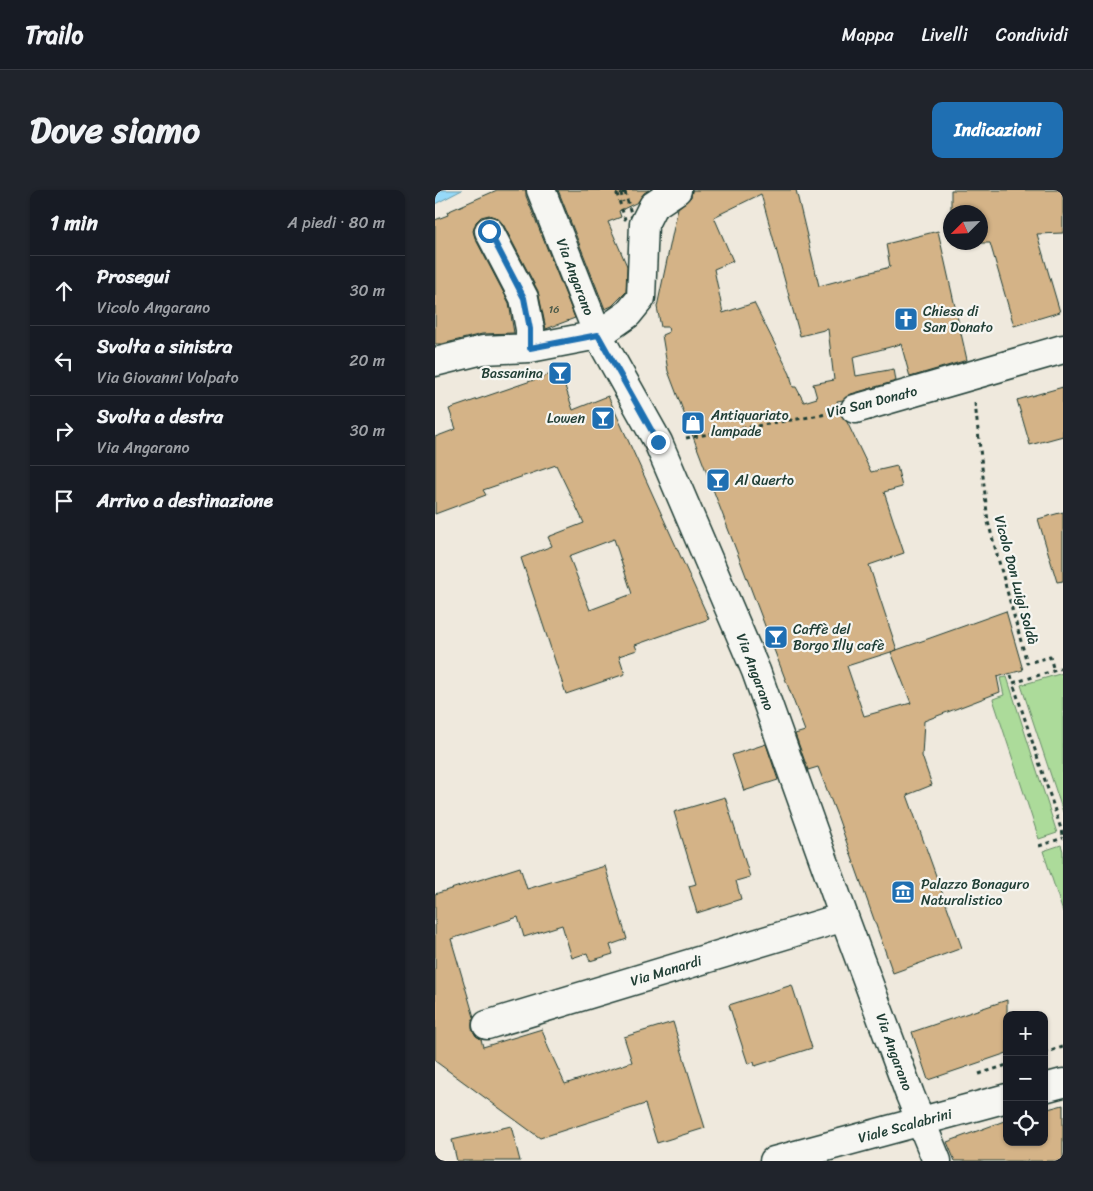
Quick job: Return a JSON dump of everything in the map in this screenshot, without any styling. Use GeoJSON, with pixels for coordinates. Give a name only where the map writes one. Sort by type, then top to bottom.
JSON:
{"type":"FeatureCollection","features":[{"type":"Feature","properties":{"kind":"street"},"geometry":{"type":"LineString","coordinates":[[435,362],[483,350],[530,348],[598,335],[628,314],[641,298],[644,224],[653,206],[677,190]]}},
{"type":"Feature","properties":{"kind":"street","name":"Via Angarano"},"geometry":{"type":"LineString","coordinates":[[543,193],[598,335],[658,442],[756,671],[844,917],[937,1161]]}},
{"type":"Feature","properties":{"kind":"street"},"geometry":{"type":"LineString","coordinates":[[489,231],[524,298],[530,329],[530,348]]}},
{"type":"Feature","properties":{"kind":"street","name":"Via San Donato"},"geometry":{"type":"LineString","coordinates":[[855,408],[1063,349]]}},
{"type":"Feature","properties":{"kind":"street","name":"Via Manardi"},"geometry":{"type":"LineString","coordinates":[[487,1025],[844,917]]}},
{"type":"Feature","properties":{"kind":"street"},"geometry":{"type":"LineString","coordinates":[[1048,1087],[1063,1083]]}},
{"type":"Feature","properties":{"kind":"street","name":"Viale Scalabrini"},"geometry":{"type":"LineString","coordinates":[[774,1161],[1003,1099]]}},
{"type":"Feature","properties":{"kind":"path","name":"Vicolo Don Luigi Soldà"},"geometry":{"type":"LineString","coordinates":[[973,375],[988,522],[1027,663],[1051,657],[1054,671]]}},
{"type":"Feature","properties":{"kind":"path","name":"Via San Donato"},"geometry":{"type":"LineString","coordinates":[[684,439],[855,408]]}},
{"type":"Feature","properties":{"kind":"path"},"geometry":{"type":"LineString","coordinates":[[1013,682],[1063,668]]}},
{"type":"Feature","properties":{"kind":"path"},"geometry":{"type":"LineString","coordinates":[[1011,674],[1063,836],[1039,846]]}},
{"type":"Feature","properties":{"kind":"path"},"geometry":{"type":"LineString","coordinates":[[1048,1052],[1063,1047]]}},
{"type":"Feature","properties":{"kind":"green space"},"geometry":{"type":"Polygon","coordinates":[[[1063,673],[1063,812],[1021,685],[1063,673]]]}},
{"type":"Feature","properties":{"kind":"green space"},"geometry":{"type":"Polygon","coordinates":[[[1007,677],[1057,833],[1039,839],[993,699],[1004,695],[1000,678],[1007,677]]]}},
{"type":"Feature","properties":{"kind":"green space"},"geometry":{"type":"Polygon","coordinates":[[[1061,845],[1063,851],[1063,912],[1043,851],[1061,845]]]}},
{"type":"Feature","properties":{"kind":"water"},"geometry":{"type":"Polygon","coordinates":[[[435,190],[462,190],[435,204],[435,190]]]}},
{"type":"Feature","properties":{"kind":"building"},"geometry":{"type":"Polygon","coordinates":[[[497,190],[526,190],[526,196],[575,318],[546,329],[538,291],[503,224],[497,218],[489,215],[481,217],[476,222],[473,231],[509,303],[514,333],[482,334],[435,344],[435,220],[448,215],[447,212],[497,190]]]}},
{"type":"Feature","properties":{"kind":"building"},"geometry":{"type":"Polygon","coordinates":[[[558,190],[649,190],[644,193],[638,202],[619,211],[621,217],[608,222],[627,266],[626,292],[612,306],[605,309],[558,190]]]}},
{"type":"Feature","properties":{"kind":"building"},"geometry":{"type":"Polygon","coordinates":[[[692,190],[796,190],[819,286],[890,267],[886,244],[938,231],[967,360],[910,377],[901,344],[853,357],[856,376],[894,369],[896,381],[851,394],[843,400],[837,401],[840,414],[847,422],[871,472],[897,466],[902,487],[884,492],[904,553],[869,565],[897,650],[1006,611],[1023,670],[997,677],[1000,692],[924,721],[922,756],[932,785],[907,795],[962,948],[893,973],[818,767],[808,770],[795,734],[805,731],[668,371],[662,335],[669,332],[668,327],[661,327],[657,307],[678,208],[691,197],[692,190]],[[761,194],[714,217],[733,261],[714,269],[723,313],[754,303],[790,374],[793,387],[796,387],[804,402],[817,398],[813,384],[834,380],[828,329],[800,336],[761,194]],[[893,651],[847,666],[864,716],[911,703],[891,652],[893,651]]]}},
{"type":"Feature","properties":{"kind":"building"},"geometry":{"type":"Polygon","coordinates":[[[951,190],[1063,190],[1063,233],[1037,234],[1060,312],[1014,326],[990,243],[988,243],[988,205],[951,205],[951,190]]]}},
{"type":"Feature","properties":{"kind":"building"},"geometry":{"type":"Polygon","coordinates":[[[560,371],[573,410],[608,396],[709,619],[635,645],[637,650],[619,656],[625,674],[566,694],[521,558],[552,546],[548,537],[584,523],[556,465],[483,490],[486,495],[435,514],[435,437],[456,429],[449,409],[560,371]],[[614,539],[569,556],[590,610],[632,594],[614,539]]]}},
{"type":"Feature","properties":{"kind":"building"},"geometry":{"type":"Polygon","coordinates":[[[1063,387],[1063,436],[1030,445],[1017,400],[1063,387]]]}},
{"type":"Feature","properties":{"kind":"building"},"geometry":{"type":"Polygon","coordinates":[[[1063,512],[1063,581],[1057,582],[1038,519],[1063,512]]]}},
{"type":"Feature","properties":{"kind":"building"},"geometry":{"type":"Polygon","coordinates":[[[766,744],[778,780],[744,791],[732,755],[766,744]]]}},
{"type":"Feature","properties":{"kind":"building"},"geometry":{"type":"Polygon","coordinates":[[[725,797],[750,877],[736,881],[741,899],[697,913],[689,886],[696,884],[674,812],[725,797]]]}},
{"type":"Feature","properties":{"kind":"building"},"geometry":{"type":"Polygon","coordinates":[[[605,866],[627,939],[610,945],[613,954],[590,961],[587,953],[572,958],[562,925],[524,937],[518,917],[451,939],[474,1017],[472,1029],[476,1036],[481,1039],[483,1047],[542,1029],[565,1084],[632,1062],[624,1037],[673,1022],[705,1128],[657,1143],[645,1104],[540,1138],[435,1061],[435,894],[520,867],[527,889],[605,866]]]}},
{"type":"Feature","properties":{"kind":"building"},"geometry":{"type":"Polygon","coordinates":[[[792,985],[812,1048],[755,1066],[754,1062],[748,1064],[729,1005],[792,985]]]}},
{"type":"Feature","properties":{"kind":"building"},"geometry":{"type":"Polygon","coordinates":[[[1007,1000],[1007,1011],[1003,1011],[1003,1054],[928,1080],[912,1032],[1007,1000]]]}},
{"type":"Feature","properties":{"kind":"building"},"geometry":{"type":"Polygon","coordinates":[[[1063,1105],[1063,1161],[955,1161],[947,1142],[1003,1121],[1003,1146],[1048,1146],[1048,1109],[1063,1105]]]}},
{"type":"Feature","properties":{"kind":"building"},"geometry":{"type":"Polygon","coordinates":[[[511,1126],[520,1161],[457,1161],[452,1140],[511,1126]]]}},
{"type":"Feature","properties":{"kind":"place","name":"Chiesa di San Donato"},"geometry":{"type":"Point","coordinates":[906,319]}},
{"type":"Feature","properties":{"kind":"place","name":"Bassanina"},"geometry":{"type":"Point","coordinates":[560,373]}},
{"type":"Feature","properties":{"kind":"place","name":"Lowen"},"geometry":{"type":"Point","coordinates":[603,418]}},
{"type":"Feature","properties":{"kind":"place","name":"Antiquariato lampade"},"geometry":{"type":"Point","coordinates":[693,423]}},
{"type":"Feature","properties":{"kind":"place","name":"Al Querto"},"geometry":{"type":"Point","coordinates":[718,480]}},
{"type":"Feature","properties":{"kind":"place","name":"Caffè del Borgo Illy cafè"},"geometry":{"type":"Point","coordinates":[776,637]}},
{"type":"Feature","properties":{"kind":"place","name":"Palazzo Bonaguro Naturalistico"},"geometry":{"type":"Point","coordinates":[903,892]}},
{"type":"Feature","properties":{"kind":"route"},"geometry":{"type":"LineString","coordinates":[[489,231],[524,298],[530,329],[530,348],[598,335],[658,442]]}}]}
